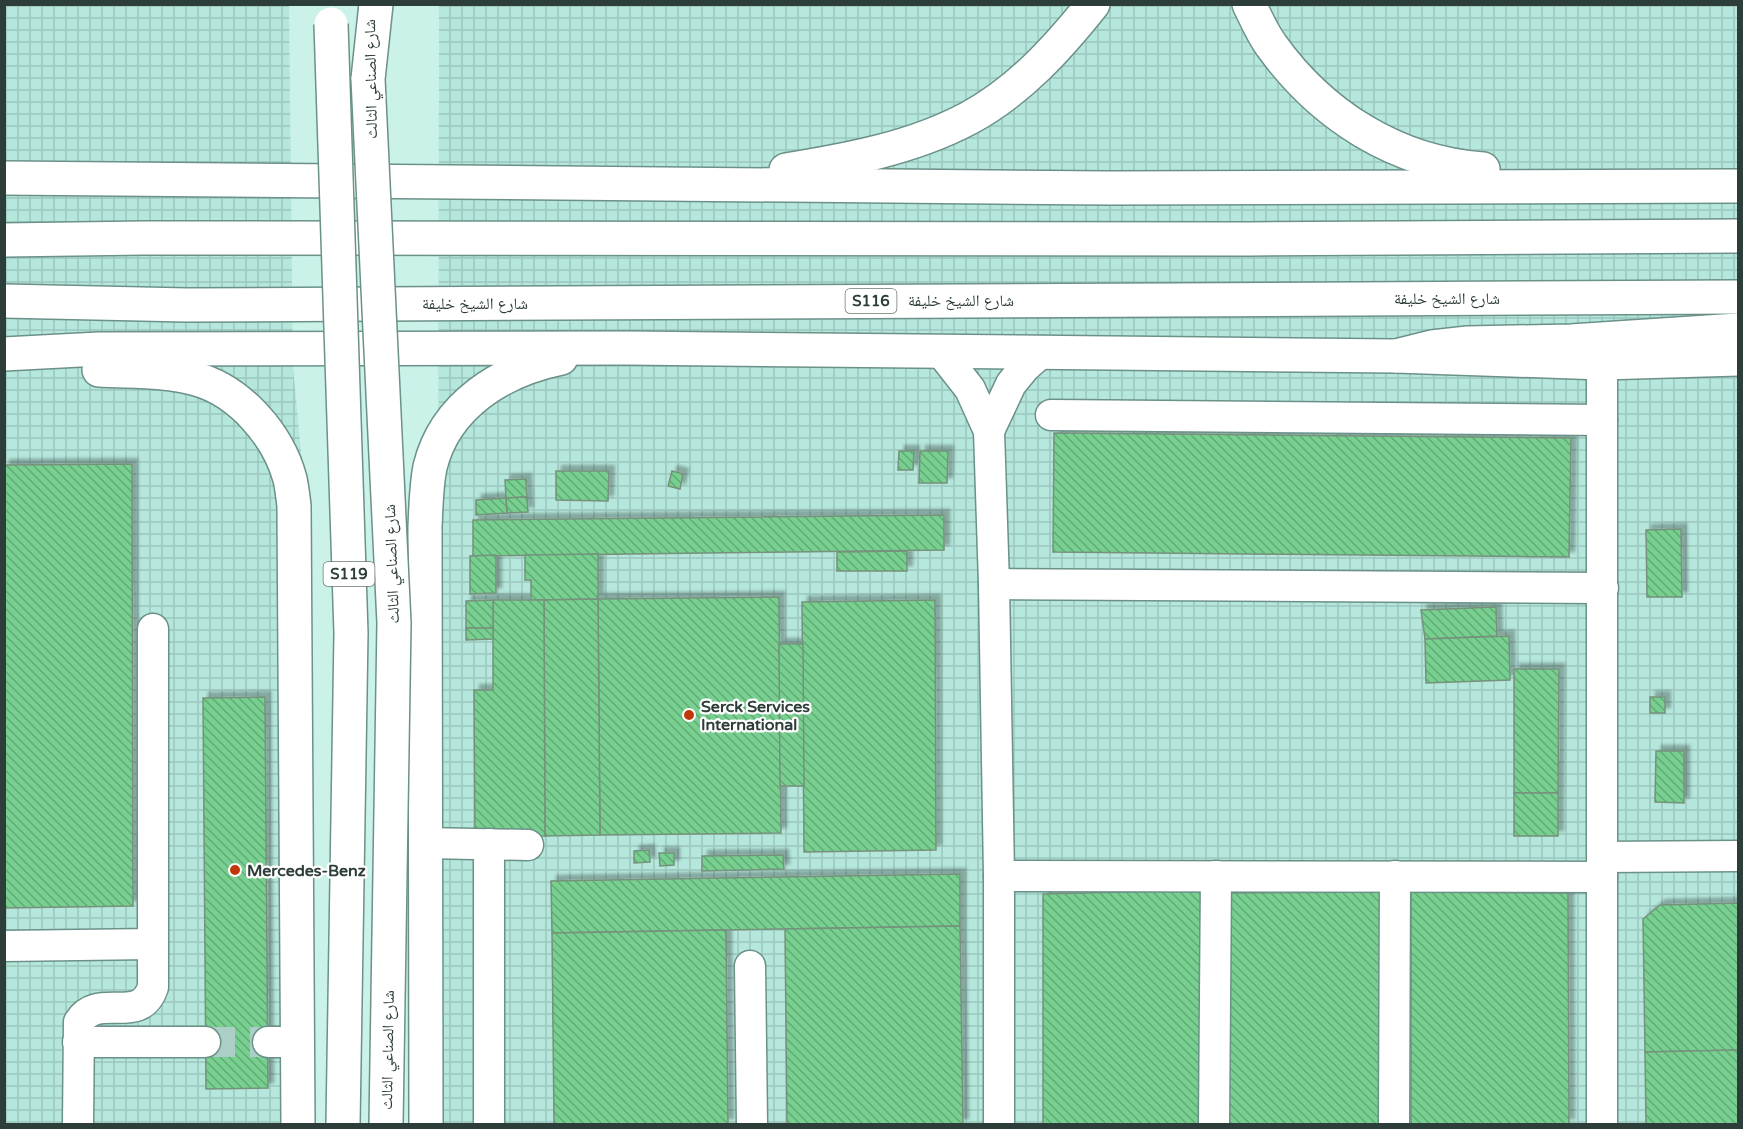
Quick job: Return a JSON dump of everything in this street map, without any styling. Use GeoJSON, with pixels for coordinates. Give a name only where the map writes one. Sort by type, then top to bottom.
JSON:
{"type":"FeatureCollection","features":[{"type":"Feature","properties":{"kind":"main road","name":"شارع الصناعي الثالث"},"geometry":{"type":"LineString","coordinates":[[368,4],[368,79],[394,623],[386,1125]]}},
{"type":"Feature","properties":{"kind":"main road"},"geometry":{"type":"LineString","coordinates":[[368,79],[376,4]]}},
{"type":"Feature","properties":{"kind":"main road"},"geometry":{"type":"LineString","coordinates":[[726,185],[766,173],[859,157],[917,141],[970,118],[1018,85],[1060,45],[1093,4]]}},
{"type":"Feature","properties":{"kind":"main road"},"geometry":{"type":"LineString","coordinates":[[1249,4],[1270,43],[1299,80],[1331,110],[1366,134],[1420,157],[1451,165],[1486,169],[1575,171],[1635,187]]}},
{"type":"Feature","properties":{"kind":"main road","name":"S119"},"geometry":{"type":"LineString","coordinates":[[329,11],[351,633],[343,1125]]}},
{"type":"Feature","properties":{"kind":"main road"},"geometry":{"type":"LineString","coordinates":[[4,178],[1108,188],[1418,185],[1738,186]]}},
{"type":"Feature","properties":{"kind":"main road"},"geometry":{"type":"LineString","coordinates":[[4,240],[1237,239],[1738,236]]}},
{"type":"Feature","properties":{"kind":"main road","name":"شارع الشيخ خليفة"},"geometry":{"type":"LineString","coordinates":[[4,301],[199,305],[1738,297]]}},
{"type":"Feature","properties":{"kind":"main road"},"geometry":{"type":"LineString","coordinates":[[1395,356],[1432,347],[1468,344],[1571,341],[1738,330]]}},
{"type":"Feature","properties":{"kind":"main road"},"geometry":{"type":"LineString","coordinates":[[426,1125],[425,527],[430,466],[440,440],[455,417],[474,397],[497,381],[521,369],[546,361],[627,348]]}},
{"type":"Feature","properties":{"kind":"main road"},"geometry":{"type":"LineString","coordinates":[[6,354],[99,349],[627,348],[1395,356],[1602,363],[1738,359]]}},
{"type":"Feature","properties":{"kind":"main road"},"geometry":{"type":"LineString","coordinates":[[6,354],[24,362],[44,365],[169,374],[196,379],[222,391],[245,407],[264,428],[279,452],[290,478],[294,506],[283,1042],[298,1125]]}},
{"type":"Feature","properties":{"kind":"street"},"geometry":{"type":"LineString","coordinates":[[989,431],[1011,384],[1043,351]]}},
{"type":"Feature","properties":{"kind":"street"},"geometry":{"type":"LineString","coordinates":[[941,352],[970,389],[989,431],[999,876],[999,1125]]}},
{"type":"Feature","properties":{"kind":"street"},"geometry":{"type":"LineString","coordinates":[[1602,363],[1602,1125]]}},
{"type":"Feature","properties":{"kind":"street"},"geometry":{"type":"LineString","coordinates":[[1052,415],[1602,420]]}},
{"type":"Feature","properties":{"kind":"street"},"geometry":{"type":"LineString","coordinates":[[994,584],[1602,588]]}},
{"type":"Feature","properties":{"kind":"street"},"geometry":{"type":"LineString","coordinates":[[78,1125],[79,1022],[90,1010],[131,1008],[145,1001],[153,987],[153,629]]}},
{"type":"Feature","properties":{"kind":"street"},"geometry":{"type":"LineString","coordinates":[[426,843],[528,845]]}},
{"type":"Feature","properties":{"kind":"street"},"geometry":{"type":"LineString","coordinates":[[489,844],[489,1125]]}},
{"type":"Feature","properties":{"kind":"street"},"geometry":{"type":"LineString","coordinates":[[999,876],[1395,876],[1603,867],[1738,856]]}},
{"type":"Feature","properties":{"kind":"street"},"geometry":{"type":"LineString","coordinates":[[1214,1125],[1216,876]]}},
{"type":"Feature","properties":{"kind":"street"},"geometry":{"type":"LineString","coordinates":[[1394,1125],[1395,876]]}},
{"type":"Feature","properties":{"kind":"street"},"geometry":{"type":"LineString","coordinates":[[4,946],[152,944]]}},
{"type":"Feature","properties":{"kind":"street"},"geometry":{"type":"LineString","coordinates":[[750,966],[752,1125]]}},
{"type":"Feature","properties":{"kind":"street"},"geometry":{"type":"LineString","coordinates":[[78,1042],[205,1042]]}},
{"type":"Feature","properties":{"kind":"shaded area"},"geometry":{"type":"Polygon","coordinates":[[[5,5],[289,5],[293,368],[309,535],[303,1124],[5,1124],[5,5]]]}},
{"type":"Feature","properties":{"kind":"shaded area"},"geometry":{"type":"Polygon","coordinates":[[[439,5],[1738,5],[1738,1124],[438,1124],[439,5]]]}},
{"type":"Feature","properties":{"kind":"building"},"geometry":{"type":"Polygon","coordinates":[[[1054,433],[1571,438],[1569,557],[1053,552],[1054,433]]]}},
{"type":"Feature","properties":{"kind":"building"},"geometry":{"type":"Polygon","coordinates":[[[899,451],[914,451],[913,470],[898,470],[899,451]]]}},
{"type":"Feature","properties":{"kind":"building"},"geometry":{"type":"Polygon","coordinates":[[[920,451],[948,451],[947,483],[919,483],[920,451]]]}},
{"type":"Feature","properties":{"kind":"building"},"geometry":{"type":"Polygon","coordinates":[[[132,464],[133,906],[4,908],[4,465],[132,464]]]}},
{"type":"Feature","properties":{"kind":"building"},"geometry":{"type":"Polygon","coordinates":[[[556,471],[609,471],[608,501],[556,500],[556,471]]]}},
{"type":"Feature","properties":{"kind":"building"},"geometry":{"type":"Polygon","coordinates":[[[672,471],[683,474],[680,489],[668,486],[672,471]]]}},
{"type":"Feature","properties":{"kind":"building"},"geometry":{"type":"Polygon","coordinates":[[[526,479],[527,497],[506,498],[505,480],[526,479]]]}},
{"type":"Feature","properties":{"kind":"building"},"geometry":{"type":"Polygon","coordinates":[[[527,497],[528,512],[507,513],[506,498],[527,497]]]}},
{"type":"Feature","properties":{"kind":"building"},"geometry":{"type":"Polygon","coordinates":[[[506,498],[507,513],[476,515],[476,500],[506,498]]]}},
{"type":"Feature","properties":{"kind":"building"},"geometry":{"type":"Polygon","coordinates":[[[944,515],[944,550],[473,556],[473,520],[944,515]]]}},
{"type":"Feature","properties":{"kind":"building"},"geometry":{"type":"Polygon","coordinates":[[[1681,529],[1682,597],[1647,597],[1646,530],[1681,529]]]}},
{"type":"Feature","properties":{"kind":"building"},"geometry":{"type":"Polygon","coordinates":[[[907,551],[907,571],[837,571],[837,552],[907,551]]]}},
{"type":"Feature","properties":{"kind":"building"},"geometry":{"type":"Polygon","coordinates":[[[598,554],[598,599],[531,600],[531,580],[525,580],[525,555],[598,554]]]}},
{"type":"Feature","properties":{"kind":"building"},"geometry":{"type":"Polygon","coordinates":[[[496,555],[496,593],[470,594],[470,556],[496,555]]]}},
{"type":"Feature","properties":{"kind":"building","name":"Serck Services International"},"geometry":{"type":"Polygon","coordinates":[[[779,597],[781,833],[600,835],[598,599],[779,597]]]}},
{"type":"Feature","properties":{"kind":"building"},"geometry":{"type":"Polygon","coordinates":[[[598,599],[600,835],[545,836],[544,600],[598,599]]]}},
{"type":"Feature","properties":{"kind":"building"},"geometry":{"type":"Polygon","coordinates":[[[493,600],[544,600],[545,836],[475,837],[474,690],[493,690],[493,600]]]}},
{"type":"Feature","properties":{"kind":"building"},"geometry":{"type":"Polygon","coordinates":[[[493,600],[493,628],[466,628],[466,601],[493,600]]]}},
{"type":"Feature","properties":{"kind":"building"},"geometry":{"type":"Polygon","coordinates":[[[935,600],[936,850],[804,852],[802,602],[935,600]]]}},
{"type":"Feature","properties":{"kind":"building"},"geometry":{"type":"Polygon","coordinates":[[[1496,607],[1497,636],[1425,639],[1421,610],[1496,607]]]}},
{"type":"Feature","properties":{"kind":"building"},"geometry":{"type":"Polygon","coordinates":[[[466,628],[493,628],[493,639],[466,640],[466,628]]]}},
{"type":"Feature","properties":{"kind":"building"},"geometry":{"type":"Polygon","coordinates":[[[1509,636],[1510,680],[1426,683],[1425,639],[1509,636]]]}},
{"type":"Feature","properties":{"kind":"building","name":"Serck Services International"},"geometry":{"type":"Polygon","coordinates":[[[779,644],[803,644],[804,786],[780,786],[779,644]]]}},
{"type":"Feature","properties":{"kind":"building"},"geometry":{"type":"Polygon","coordinates":[[[1514,669],[1559,669],[1558,793],[1514,793],[1514,669]]]}},
{"type":"Feature","properties":{"kind":"building","name":"Mercedes-Benz"},"geometry":{"type":"Polygon","coordinates":[[[265,697],[268,1088],[206,1089],[203,698],[265,697]]]}},
{"type":"Feature","properties":{"kind":"building"},"geometry":{"type":"Polygon","coordinates":[[[1650,697],[1665,697],[1665,713],[1650,713],[1650,697]]]}},
{"type":"Feature","properties":{"kind":"building"},"geometry":{"type":"Polygon","coordinates":[[[1656,751],[1684,751],[1684,803],[1655,802],[1656,751]]]}},
{"type":"Feature","properties":{"kind":"building"},"geometry":{"type":"Polygon","coordinates":[[[1514,793],[1558,793],[1558,836],[1514,836],[1514,793]]]}},
{"type":"Feature","properties":{"kind":"building"},"geometry":{"type":"Polygon","coordinates":[[[649,850],[650,862],[634,863],[634,851],[649,850]]]}},
{"type":"Feature","properties":{"kind":"building"},"geometry":{"type":"Polygon","coordinates":[[[659,853],[674,853],[674,865],[660,866],[659,853]]]}},
{"type":"Feature","properties":{"kind":"building"},"geometry":{"type":"Polygon","coordinates":[[[783,855],[784,869],[702,871],[702,856],[783,855]]]}},
{"type":"Feature","properties":{"kind":"building"},"geometry":{"type":"Polygon","coordinates":[[[960,874],[960,926],[552,933],[551,881],[960,874]]]}},
{"type":"Feature","properties":{"kind":"building"},"geometry":{"type":"Polygon","coordinates":[[[1203,890],[1203,1124],[1043,1124],[1043,894],[1203,890]]]}},
{"type":"Feature","properties":{"kind":"building"},"geometry":{"type":"Polygon","coordinates":[[[1383,892],[1385,1124],[1228,1124],[1227,893],[1383,892]]]}},
{"type":"Feature","properties":{"kind":"building"},"geometry":{"type":"Polygon","coordinates":[[[1411,892],[1568,893],[1569,1124],[1411,1124],[1411,892]]]}},
{"type":"Feature","properties":{"kind":"building"},"geometry":{"type":"Polygon","coordinates":[[[1738,903],[1738,1050],[1645,1052],[1643,919],[1660,905],[1738,903]]]}},
{"type":"Feature","properties":{"kind":"building"},"geometry":{"type":"Polygon","coordinates":[[[960,926],[963,1124],[787,1124],[785,929],[960,926]]]}},
{"type":"Feature","properties":{"kind":"building"},"geometry":{"type":"Polygon","coordinates":[[[726,930],[728,1124],[554,1124],[552,933],[726,930]]]}},
{"type":"Feature","properties":{"kind":"building"},"geometry":{"type":"Polygon","coordinates":[[[1738,1050],[1738,1124],[1646,1124],[1645,1052],[1738,1050]]]}},
{"type":"Feature","properties":{"kind":"tunnel"},"geometry":{"type":"LineString","coordinates":[[205,1042],[268,1042]]}},
{"type":"Feature","properties":{"kind":"place","name":"Serck Services International"},"geometry":{"type":"Point","coordinates":[689,715]}},
{"type":"Feature","properties":{"kind":"place","name":"Mercedes-Benz"},"geometry":{"type":"Point","coordinates":[235,870]}}]}
